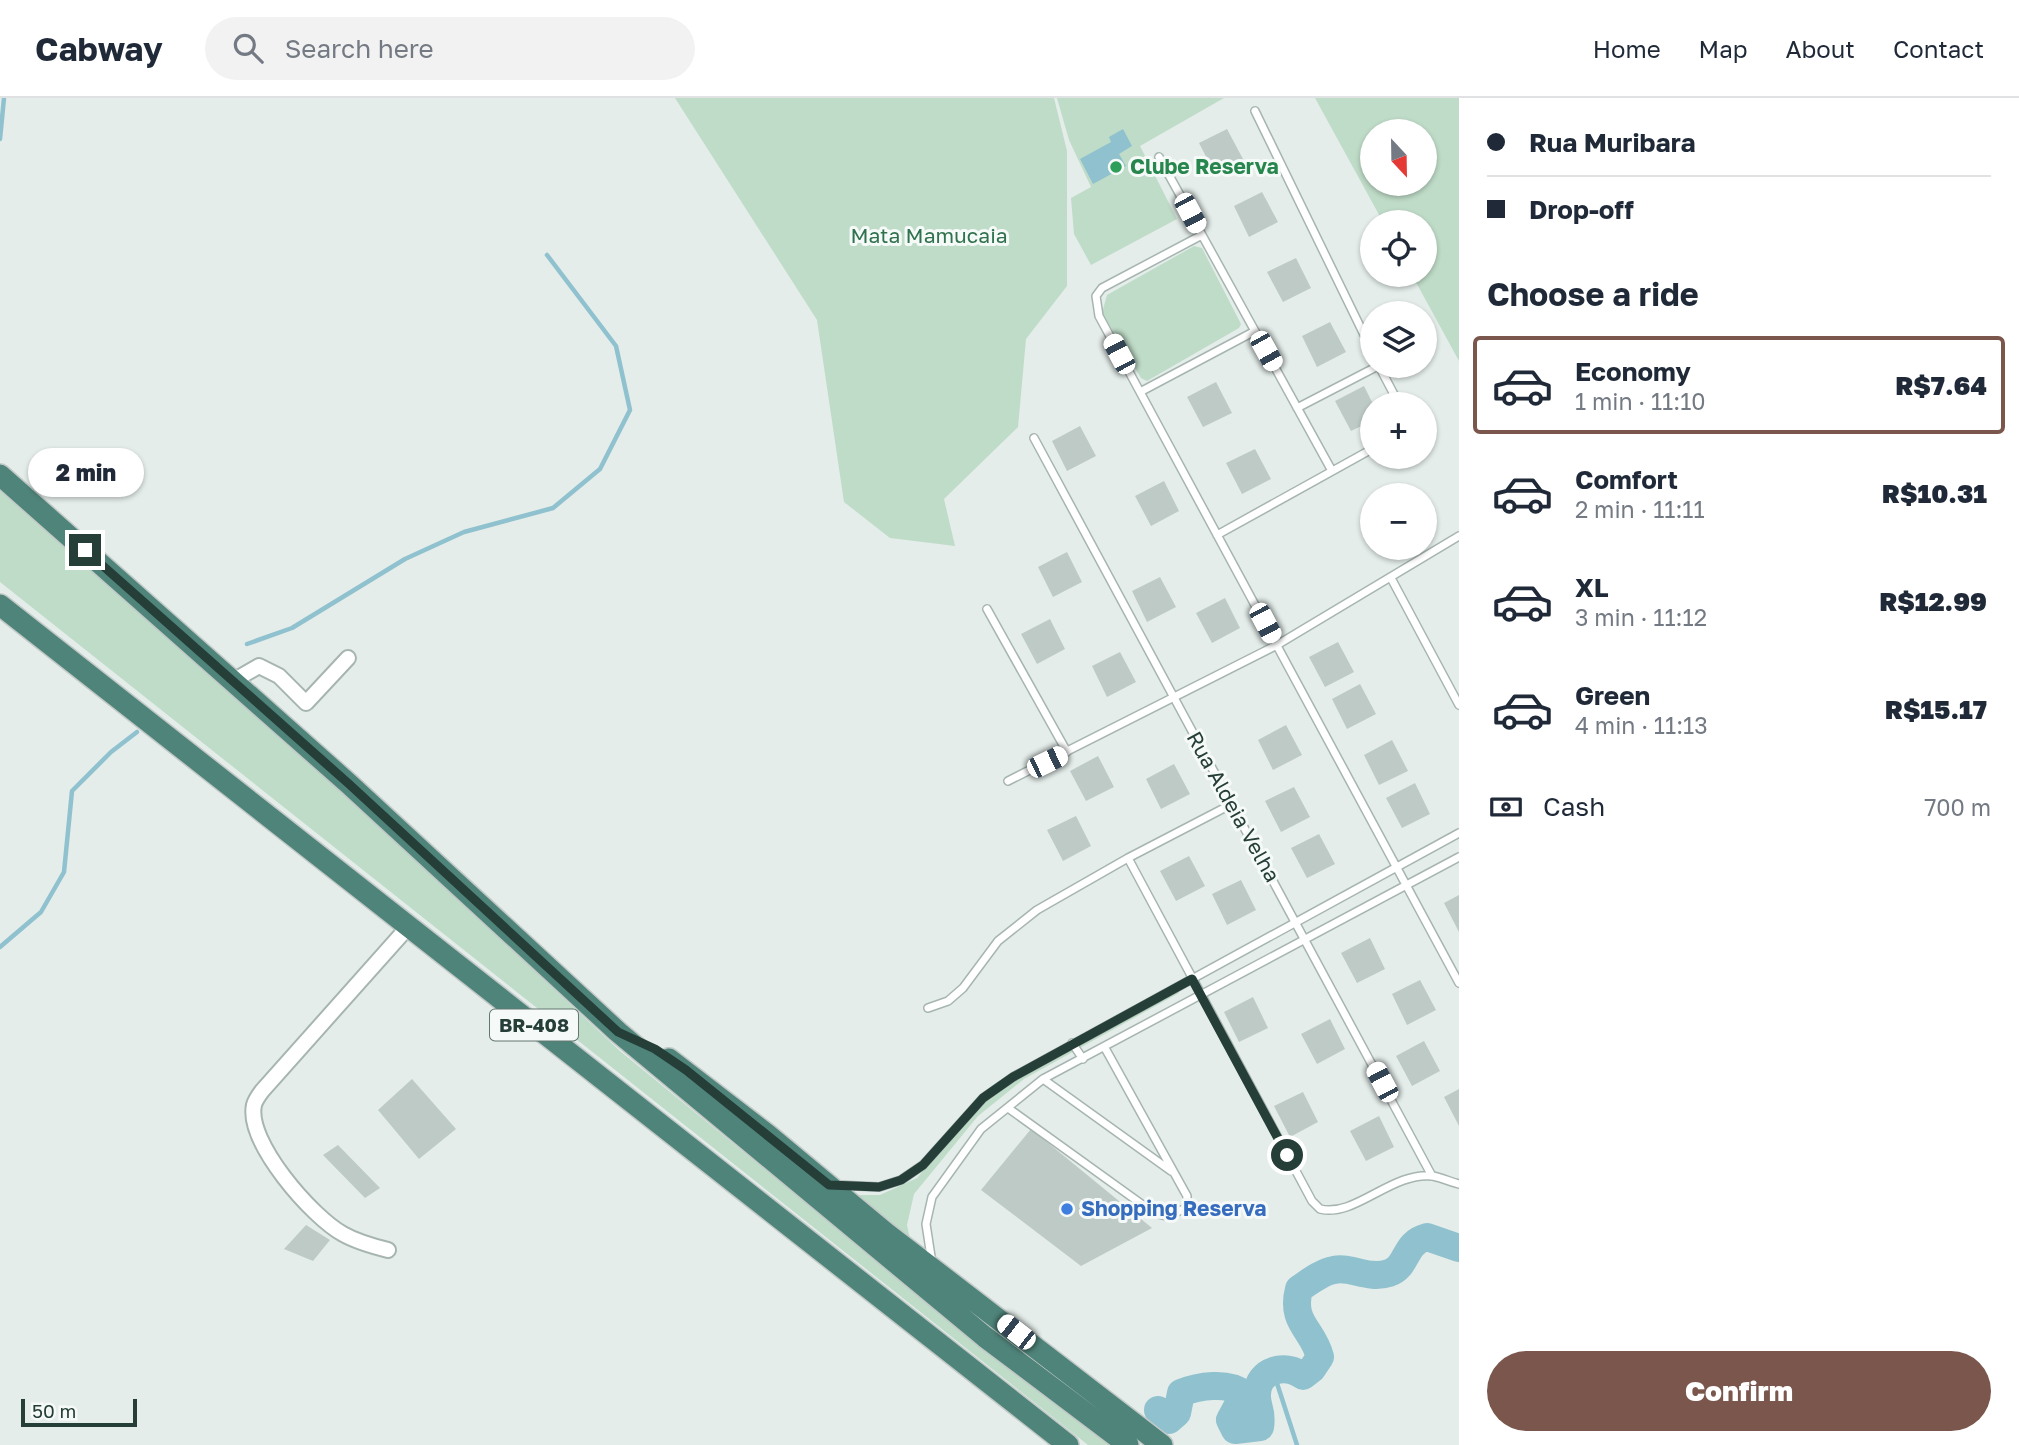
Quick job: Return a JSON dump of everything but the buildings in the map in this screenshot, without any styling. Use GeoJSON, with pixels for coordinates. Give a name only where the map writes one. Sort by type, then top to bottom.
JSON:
{"type":"FeatureCollection","features":[{"type":"Feature","properties":{"kind":"highway","name":"BR-408"},"geometry":{"type":"LineString","coordinates":[[2,477],[349,784],[618,1032],[985,1337],[1128,1445]]}},
{"type":"Feature","properties":{"kind":"highway","name":"BR-408"},"geometry":{"type":"LineString","coordinates":[[0,605],[1068,1445]]}},
{"type":"Feature","properties":{"kind":"highway"},"geometry":{"type":"LineString","coordinates":[[618,1032],[655,1049],[686,1070],[881,1229],[1161,1445]]}},
{"type":"Feature","properties":{"kind":"street"},"geometry":{"type":"LineString","coordinates":[[233,681],[259,666],[279,676],[306,703],[348,658]]}},
{"type":"Feature","properties":{"kind":"street"},"geometry":{"type":"LineString","coordinates":[[388,1250],[365,1244],[341,1233],[298,1198],[262,1138],[254,1120],[254,1105],[262,1091],[409,926]]}},
{"type":"Feature","properties":{"kind":"lane"},"geometry":{"type":"LineString","coordinates":[[1255,111],[1360,326]]}},
{"type":"Feature","properties":{"kind":"lane"},"geometry":{"type":"LineString","coordinates":[[1159,157],[1332,471]]}},
{"type":"Feature","properties":{"kind":"lane"},"geometry":{"type":"LineString","coordinates":[[1202,235],[1102,288],[1096,296],[1099,316],[1459,983]]}},
{"type":"Feature","properties":{"kind":"lane"},"geometry":{"type":"LineString","coordinates":[[1140,392],[1255,331]]}},
{"type":"Feature","properties":{"kind":"lane"},"geometry":{"type":"LineString","coordinates":[[1297,408],[1360,376]]}},
{"type":"Feature","properties":{"kind":"lane","name":"Rua Aldeia Velha"},"geometry":{"type":"LineString","coordinates":[[1034,438],[1432,1176]]}},
{"type":"Feature","properties":{"kind":"lane"},"geometry":{"type":"LineString","coordinates":[[1217,535],[1360,456]]}},
{"type":"Feature","properties":{"kind":"lane"},"geometry":{"type":"LineString","coordinates":[[1008,780],[1277,645],[1459,537]]}},
{"type":"Feature","properties":{"kind":"lane"},"geometry":{"type":"LineString","coordinates":[[1391,578],[1459,705]]}},
{"type":"Feature","properties":{"kind":"lane"},"geometry":{"type":"LineString","coordinates":[[987,608],[1067,752]]}},
{"type":"Feature","properties":{"kind":"lane"},"geometry":{"type":"LineString","coordinates":[[928,1008],[948,1001],[963,988],[998,941],[1037,911],[1128,858],[1232,804]]}},
{"type":"Feature","properties":{"kind":"lane"},"geometry":{"type":"LineString","coordinates":[[829,1185],[879,1187],[901,1180],[923,1165],[983,1098],[1072,1043],[1459,833]]}},
{"type":"Feature","properties":{"kind":"lane"},"geometry":{"type":"LineString","coordinates":[[1128,858],[1312,1200],[1320,1209],[1338,1210],[1409,1178],[1432,1176],[1459,1184]]}},
{"type":"Feature","properties":{"kind":"lane"},"geometry":{"type":"LineString","coordinates":[[933,1267],[926,1224],[932,1198],[981,1129],[1043,1079],[1459,858]]}},
{"type":"Feature","properties":{"kind":"lane"},"geometry":{"type":"LineString","coordinates":[[1072,1043],[1083,1059]]}},
{"type":"Feature","properties":{"kind":"lane"},"geometry":{"type":"LineString","coordinates":[[1008,1108],[1154,1213],[1166,1216],[1187,1208],[1187,1196],[1105,1048]]}},
{"type":"Feature","properties":{"kind":"lane"},"geometry":{"type":"LineString","coordinates":[[1043,1079],[1175,1174]]}},
{"type":"Feature","properties":{"kind":"green space","name":"Mata Mamucaia"},"geometry":{"type":"Polygon","coordinates":[[[675,98],[1054,98],[1067,151],[1067,286],[1026,339],[1018,427],[944,499],[955,546],[890,538],[844,502],[817,320],[675,98]]]}},
{"type":"Feature","properties":{"kind":"green space","name":"Clube Reserva"},"geometry":{"type":"Polygon","coordinates":[[[1057,98],[1224,98],[1140,146],[1177,219],[1091,265],[1074,234],[1071,198],[1091,187],[1069,140],[1057,98]]]}},
{"type":"Feature","properties":{"kind":"green space"},"geometry":{"type":"Polygon","coordinates":[[[1315,98],[1459,98],[1459,361],[1437,321],[1437,301],[1426,301],[1419,287],[1437,287],[1437,210],[1376,210],[1369,196],[1437,196],[1437,119],[1360,119],[1360,180],[1315,98]]]}},
{"type":"Feature","properties":{"kind":"green space"},"geometry":{"type":"Polygon","coordinates":[[[1194,246],[1202,248],[1241,324],[1239,328],[1147,381],[1141,378],[1102,313],[1107,295],[1194,246]]]}},
{"type":"Feature","properties":{"kind":"green space"},"geometry":{"type":"Polygon","coordinates":[[[0,490],[266,720],[620,1051],[817,1212],[1113,1445],[1088,1445],[0,582],[0,490]]]}},
{"type":"Feature","properties":{"kind":"green space"},"geometry":{"type":"Polygon","coordinates":[[[1177,988],[1179,993],[1024,1079],[978,1116],[914,1194],[907,1225],[912,1248],[851,1195],[880,1195],[917,1178],[979,1105],[1006,1084],[1177,988]]]}},
{"type":"Feature","properties":{"kind":"water"},"geometry":{"type":"Polygon","coordinates":[[[1123,129],[1132,146],[1119,154],[1126,166],[1093,184],[1080,159],[1111,142],[1109,137],[1123,129]]]}},
{"type":"Feature","properties":{"kind":"waterway"},"geometry":{"type":"LineString","coordinates":[[0,139],[4,98]]}},
{"type":"Feature","properties":{"kind":"waterway"},"geometry":{"type":"LineString","coordinates":[[247,644],[292,628],[405,559],[464,532],[553,508],[600,469],[630,410],[616,346],[547,255]]}},
{"type":"Feature","properties":{"kind":"waterway"},"geometry":{"type":"LineString","coordinates":[[0,947],[41,912],[64,872],[72,791],[111,752],[137,732]]}},
{"type":"Feature","properties":{"kind":"waterway"},"geometry":{"type":"LineString","coordinates":[[1158,1410],[1169,1420],[1177,1413],[1181,1393],[1204,1387],[1230,1387],[1244,1394],[1230,1420],[1235,1430],[1260,1427],[1257,1394],[1262,1379],[1281,1369],[1303,1376],[1320,1357],[1300,1318],[1297,1301],[1299,1289],[1320,1275],[1334,1270],[1374,1275],[1389,1273],[1400,1265],[1414,1244],[1427,1237],[1459,1248]]}},
{"type":"Feature","properties":{"kind":"waterway"},"geometry":{"type":"LineString","coordinates":[[1273,1371],[1297,1445]]}},
{"type":"Feature","properties":{"kind":"place","name":"Clube Reserva"},"geometry":{"type":"Point","coordinates":[1116,167]}},
{"type":"Feature","properties":{"kind":"place","name":"Shopping Reserva"},"geometry":{"type":"Point","coordinates":[1067,1209]}},
{"type":"Feature","properties":{"kind":"route"},"geometry":{"type":"LineString","coordinates":[[85,550],[349,784],[618,1032],[655,1049],[686,1070],[829,1185],[879,1187],[901,1180],[923,1165],[983,1098],[998,1087],[1072,1043],[1192,979],[1287,1155]]}}]}
